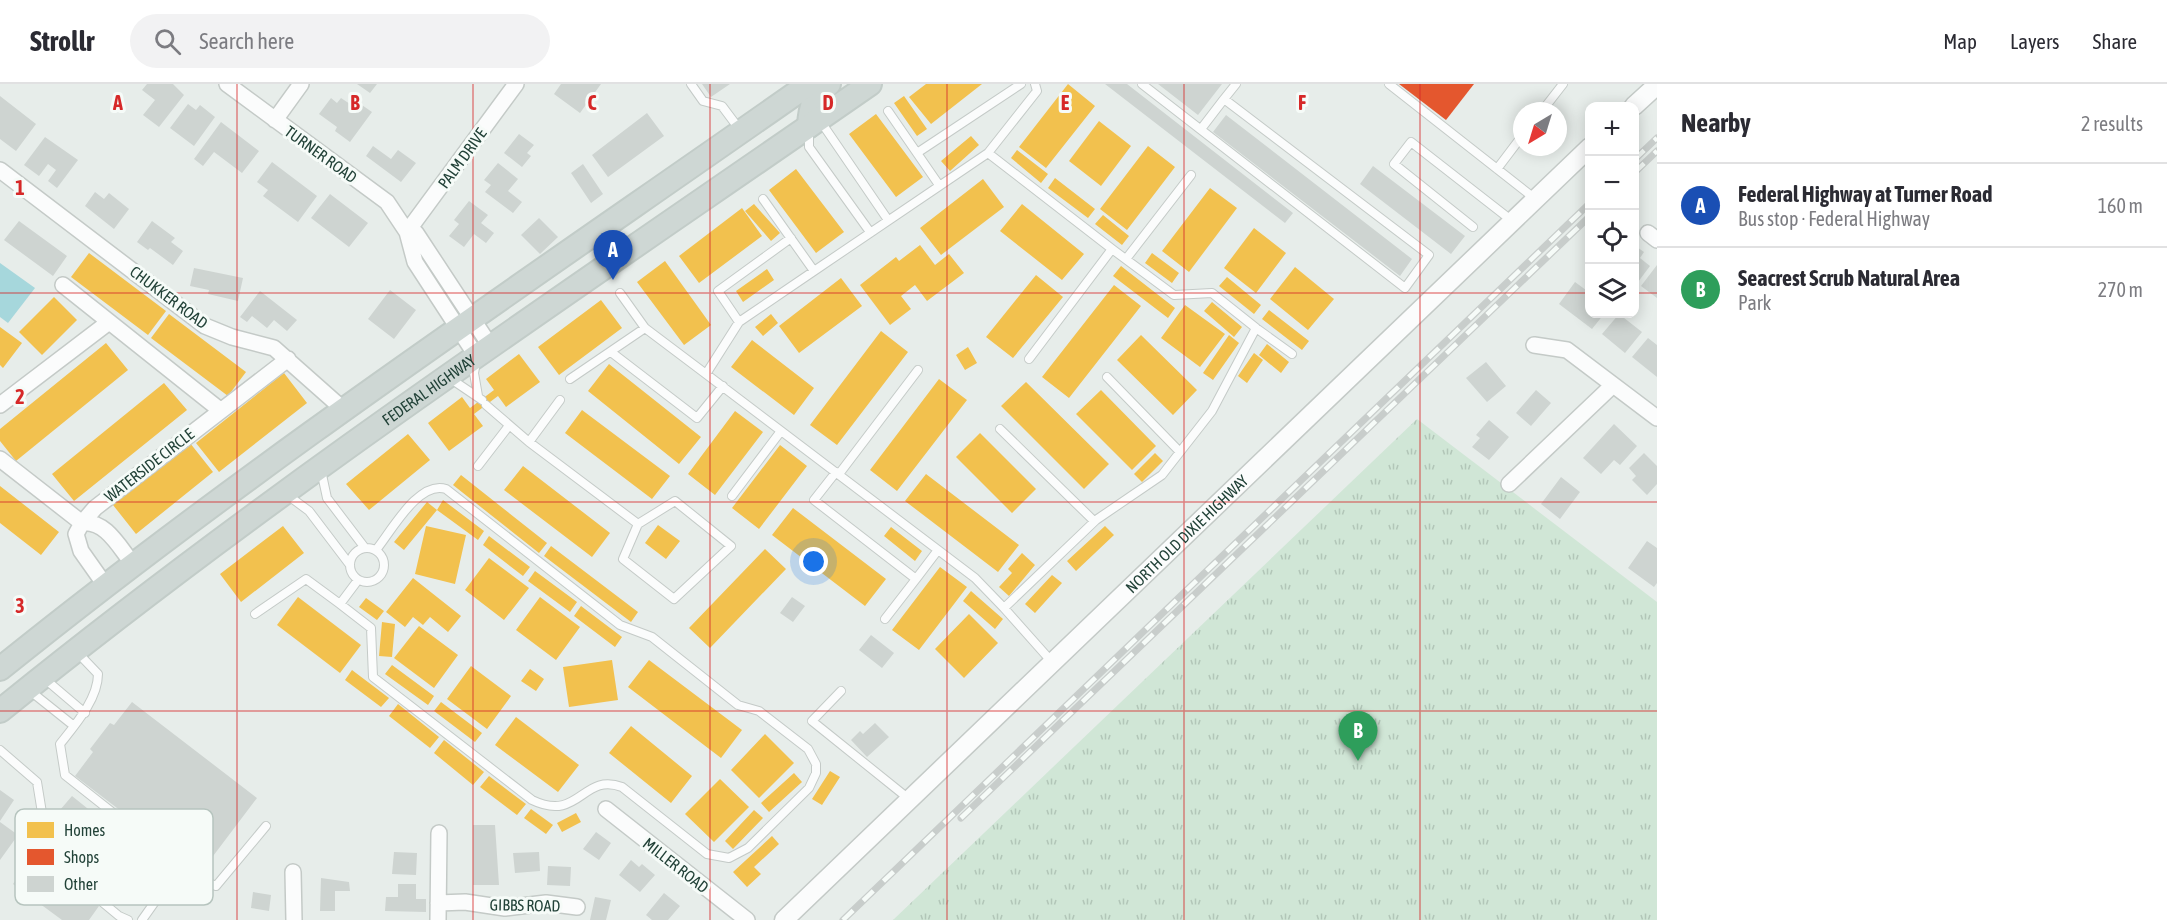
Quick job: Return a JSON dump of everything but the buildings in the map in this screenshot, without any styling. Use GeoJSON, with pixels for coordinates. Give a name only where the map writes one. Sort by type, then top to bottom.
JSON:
{"type":"FeatureCollection","features":[{"type":"Feature","properties":{"kind":"main road","name":"FEDERAL HIGHWAY"},"geometry":{"type":"LineString","coordinates":[[0,669],[105,585],[344,410],[809,84]]}},
{"type":"Feature","properties":{"kind":"main road"},"geometry":{"type":"LineString","coordinates":[[814,123],[810,108],[816,96],[830,84]]}},
{"type":"Feature","properties":{"kind":"main road","name":"FEDERAL HIGHWAY"},"geometry":{"type":"LineString","coordinates":[[0,711],[320,467],[870,84]]}},
{"type":"Feature","properties":{"kind":"street","name":"TURNER ROAD"},"geometry":{"type":"LineString","coordinates":[[226,84],[387,202],[407,232],[416,233],[466,325],[484,352]]}},
{"type":"Feature","properties":{"kind":"street"},"geometry":{"type":"LineString","coordinates":[[275,120],[301,84]]}},
{"type":"Feature","properties":{"kind":"street","name":"PALM DRIVE"},"geometry":{"type":"LineString","coordinates":[[407,232],[516,84]]}},
{"type":"Feature","properties":{"kind":"street"},"geometry":{"type":"LineString","coordinates":[[1638,102],[1657,85]]}},
{"type":"Feature","properties":{"kind":"street","name":"NORTH OLD DIXIE HIGHWAY"},"geometry":{"type":"LineString","coordinates":[[784,920],[1511,220],[1585,152]]}},
{"type":"Feature","properties":{"kind":"street","name":"CHUKKER ROAD"},"geometry":{"type":"LineString","coordinates":[[0,170],[205,326],[232,338],[274,348],[344,410]]}},
{"type":"Feature","properties":{"kind":"street"},"geometry":{"type":"LineString","coordinates":[[63,285],[220,410]]}},
{"type":"Feature","properties":{"kind":"street"},"geometry":{"type":"LineString","coordinates":[[4,396],[108,322]]}},
{"type":"Feature","properties":{"kind":"street"},"geometry":{"type":"LineString","coordinates":[[1534,345],[1567,350],[1657,418]]}},
{"type":"Feature","properties":{"kind":"street","name":"WATERSIDE CIRCLE"},"geometry":{"type":"LineString","coordinates":[[82,523],[95,508],[288,359]]}},
{"type":"Feature","properties":{"kind":"street"},"geometry":{"type":"LineString","coordinates":[[1509,484],[1613,384]]}},
{"type":"Feature","properties":{"kind":"street","name":"WATERSIDE CIRCLE"},"geometry":{"type":"LineString","coordinates":[[0,459],[82,523],[91,522],[105,529],[133,564]]}},
{"type":"Feature","properties":{"kind":"street"},"geometry":{"type":"LineString","coordinates":[[82,523],[76,534],[81,550],[105,585]]}},
{"type":"Feature","properties":{"kind":"street","name":"MILLER ROAD"},"geometry":{"type":"LineString","coordinates":[[606,809],[747,920]]}},
{"type":"Feature","properties":{"kind":"street"},"geometry":{"type":"LineString","coordinates":[[438,920],[439,833]]}},
{"type":"Feature","properties":{"kind":"street"},"geometry":{"type":"LineString","coordinates":[[293,872],[294,920]]}},
{"type":"Feature","properties":{"kind":"street","name":"GIBBS ROAD"},"geometry":{"type":"LineString","coordinates":[[438,903],[465,902],[505,908],[546,903],[577,907]]}},
{"type":"Feature","properties":{"kind":"lane"},"geometry":{"type":"LineString","coordinates":[[691,84],[703,101],[722,106],[741,132]]}},
{"type":"Feature","properties":{"kind":"lane"},"geometry":{"type":"LineString","coordinates":[[917,153],[1021,84]]}},
{"type":"Feature","properties":{"kind":"lane"},"geometry":{"type":"LineString","coordinates":[[706,374],[739,322],[988,153],[1037,91],[1035,84]]}},
{"type":"Feature","properties":{"kind":"lane"},"geometry":{"type":"LineString","coordinates":[[1142,84],[1405,288],[1429,255],[1224,99]]}},
{"type":"Feature","properties":{"kind":"lane"},"geometry":{"type":"LineString","coordinates":[[1201,129],[1236,84]]}},
{"type":"Feature","properties":{"kind":"lane"},"geometry":{"type":"LineString","coordinates":[[1389,84],[1534,198]]}},
{"type":"Feature","properties":{"kind":"lane"},"geometry":{"type":"LineString","coordinates":[[1549,102],[1563,84]]}},
{"type":"Feature","properties":{"kind":"lane"},"geometry":{"type":"LineString","coordinates":[[888,111],[939,185]]}},
{"type":"Feature","properties":{"kind":"lane"},"geometry":{"type":"LineString","coordinates":[[814,123],[888,220]]}},
{"type":"Feature","properties":{"kind":"lane"},"geometry":{"type":"LineString","coordinates":[[814,123],[809,147],[870,232]]}},
{"type":"Feature","properties":{"kind":"lane"},"geometry":{"type":"LineString","coordinates":[[1473,227],[1394,164],[1411,142],[1511,220]]}},
{"type":"Feature","properties":{"kind":"lane"},"geometry":{"type":"LineString","coordinates":[[1497,169],[1513,148]]}},
{"type":"Feature","properties":{"kind":"lane"},"geometry":{"type":"LineString","coordinates":[[988,153],[1174,295],[1212,293],[1292,354]]}},
{"type":"Feature","properties":{"kind":"lane"},"geometry":{"type":"LineString","coordinates":[[1126,260],[1191,175]]}},
{"type":"Feature","properties":{"kind":"lane"},"geometry":{"type":"LineString","coordinates":[[763,199],[814,271]]}},
{"type":"Feature","properties":{"kind":"lane"},"geometry":{"type":"LineString","coordinates":[[739,322],[718,291],[791,238]]}},
{"type":"Feature","properties":{"kind":"lane"},"geometry":{"type":"LineString","coordinates":[[1029,359],[1112,249]]}},
{"type":"Feature","properties":{"kind":"lane"},"geometry":{"type":"LineString","coordinates":[[620,292],[645,328],[975,578],[1052,662]]}},
{"type":"Feature","properties":{"kind":"lane"},"geometry":{"type":"LineString","coordinates":[[570,379],[645,328]]}},
{"type":"Feature","properties":{"kind":"lane"},"geometry":{"type":"LineString","coordinates":[[1004,608],[1094,521],[1162,475],[1212,411],[1256,328]]}},
{"type":"Feature","properties":{"kind":"lane"},"geometry":{"type":"LineString","coordinates":[[482,400],[474,373],[484,352]]}},
{"type":"Feature","properties":{"kind":"lane"},"geometry":{"type":"LineString","coordinates":[[611,352],[698,418],[723,386]]}},
{"type":"Feature","properties":{"kind":"lane"},"geometry":{"type":"LineString","coordinates":[[916,579],[814,500],[918,370]]}},
{"type":"Feature","properties":{"kind":"lane"},"geometry":{"type":"LineString","coordinates":[[448,377],[482,400],[508,427],[638,524]]}},
{"type":"Feature","properties":{"kind":"lane"},"geometry":{"type":"LineString","coordinates":[[1107,377],[1180,452]]}},
{"type":"Feature","properties":{"kind":"lane"},"geometry":{"type":"LineString","coordinates":[[529,442],[560,400]]}},
{"type":"Feature","properties":{"kind":"lane"},"geometry":{"type":"LineString","coordinates":[[478,466],[508,427]]}},
{"type":"Feature","properties":{"kind":"lane"},"geometry":{"type":"LineString","coordinates":[[1000,429],[1094,521]]}},
{"type":"Feature","properties":{"kind":"lane"},"geometry":{"type":"LineString","coordinates":[[732,496],[781,430]]}},
{"type":"Feature","properties":{"kind":"lane"},"geometry":{"type":"LineString","coordinates":[[320,467],[327,498],[365,548]]}},
{"type":"Feature","properties":{"kind":"lane"},"geometry":{"type":"LineString","coordinates":[[255,614],[306,579],[371,628],[373,677],[532,800],[543,806],[567,805],[594,786],[613,784],[622,787],[707,854],[729,858],[748,848],[814,781],[816,764],[813,756],[800,743],[759,711],[738,705],[652,637],[620,625],[446,489],[432,487],[420,494],[376,550]]}},
{"type":"Feature","properties":{"kind":"lane"},"geometry":{"type":"LineString","coordinates":[[285,493],[309,511],[350,565],[358,580]]}},
{"type":"Feature","properties":{"kind":"lane"},"geometry":{"type":"LineString","coordinates":[[675,501],[731,546],[674,599],[623,559],[638,524],[675,501]]}},
{"type":"Feature","properties":{"kind":"lane"},"geometry":{"type":"LineString","coordinates":[[350,565],[354,554],[365,548],[376,550],[384,560],[383,571],[370,582],[358,580]]}},
{"type":"Feature","properties":{"kind":"lane"},"geometry":{"type":"LineString","coordinates":[[885,620],[938,550]]}},
{"type":"Feature","properties":{"kind":"lane"},"geometry":{"type":"LineString","coordinates":[[340,604],[358,580]]}},
{"type":"Feature","properties":{"kind":"lane"},"geometry":{"type":"LineString","coordinates":[[76,651],[98,674],[98,680],[85,713],[60,744],[64,775],[107,809]]}},
{"type":"Feature","properties":{"kind":"lane"},"geometry":{"type":"LineString","coordinates":[[36,683],[85,713]]}},
{"type":"Feature","properties":{"kind":"lane"},"geometry":{"type":"LineString","coordinates":[[36,683],[74,726]]}},
{"type":"Feature","properties":{"kind":"lane"},"geometry":{"type":"LineString","coordinates":[[841,691],[812,721],[909,799]]}},
{"type":"Feature","properties":{"kind":"lane"},"geometry":{"type":"LineString","coordinates":[[0,750],[37,782],[41,809]]}},
{"type":"Feature","properties":{"kind":"lane"},"geometry":{"type":"LineString","coordinates":[[213,885],[216,886],[266,826]]}},
{"type":"Feature","properties":{"kind":"lane"},"geometry":{"type":"LineString","coordinates":[[105,905],[118,916],[128,920]]}},
{"type":"Feature","properties":{"kind":"lane"},"geometry":{"type":"LineString","coordinates":[[141,920],[152,905]]}},
{"type":"Feature","properties":{"kind":"green space"},"geometry":{"type":"Polygon","coordinates":[[[1417,419],[1657,602],[1657,920],[893,920],[1417,419]]]}},
{"type":"Feature","properties":{"kind":"water"},"geometry":{"type":"Polygon","coordinates":[[[0,263],[35,288],[8,323],[0,317],[0,263]]]}},
{"type":"Feature","properties":{"kind":"railway"},"geometry":{"type":"LineString","coordinates":[[1638,156],[1657,138]]}},
{"type":"Feature","properties":{"kind":"railway"},"geometry":{"type":"LineString","coordinates":[[1639,168],[1657,151]]}},
{"type":"Feature","properties":{"kind":"railway"},"geometry":{"type":"LineString","coordinates":[[843,920],[1585,208]]}},
{"type":"Feature","properties":{"kind":"railway"},"geometry":{"type":"LineString","coordinates":[[961,818],[1585,221]]}},
{"type":"Feature","properties":{"kind":"place","name":"Federal Highway at Turner Road"},"geometry":{"type":"Point","coordinates":[613,280]}},
{"type":"Feature","properties":{"kind":"place","name":"Seacrest Scrub Natural Area"},"geometry":{"type":"Point","coordinates":[1358,761]}}]}
